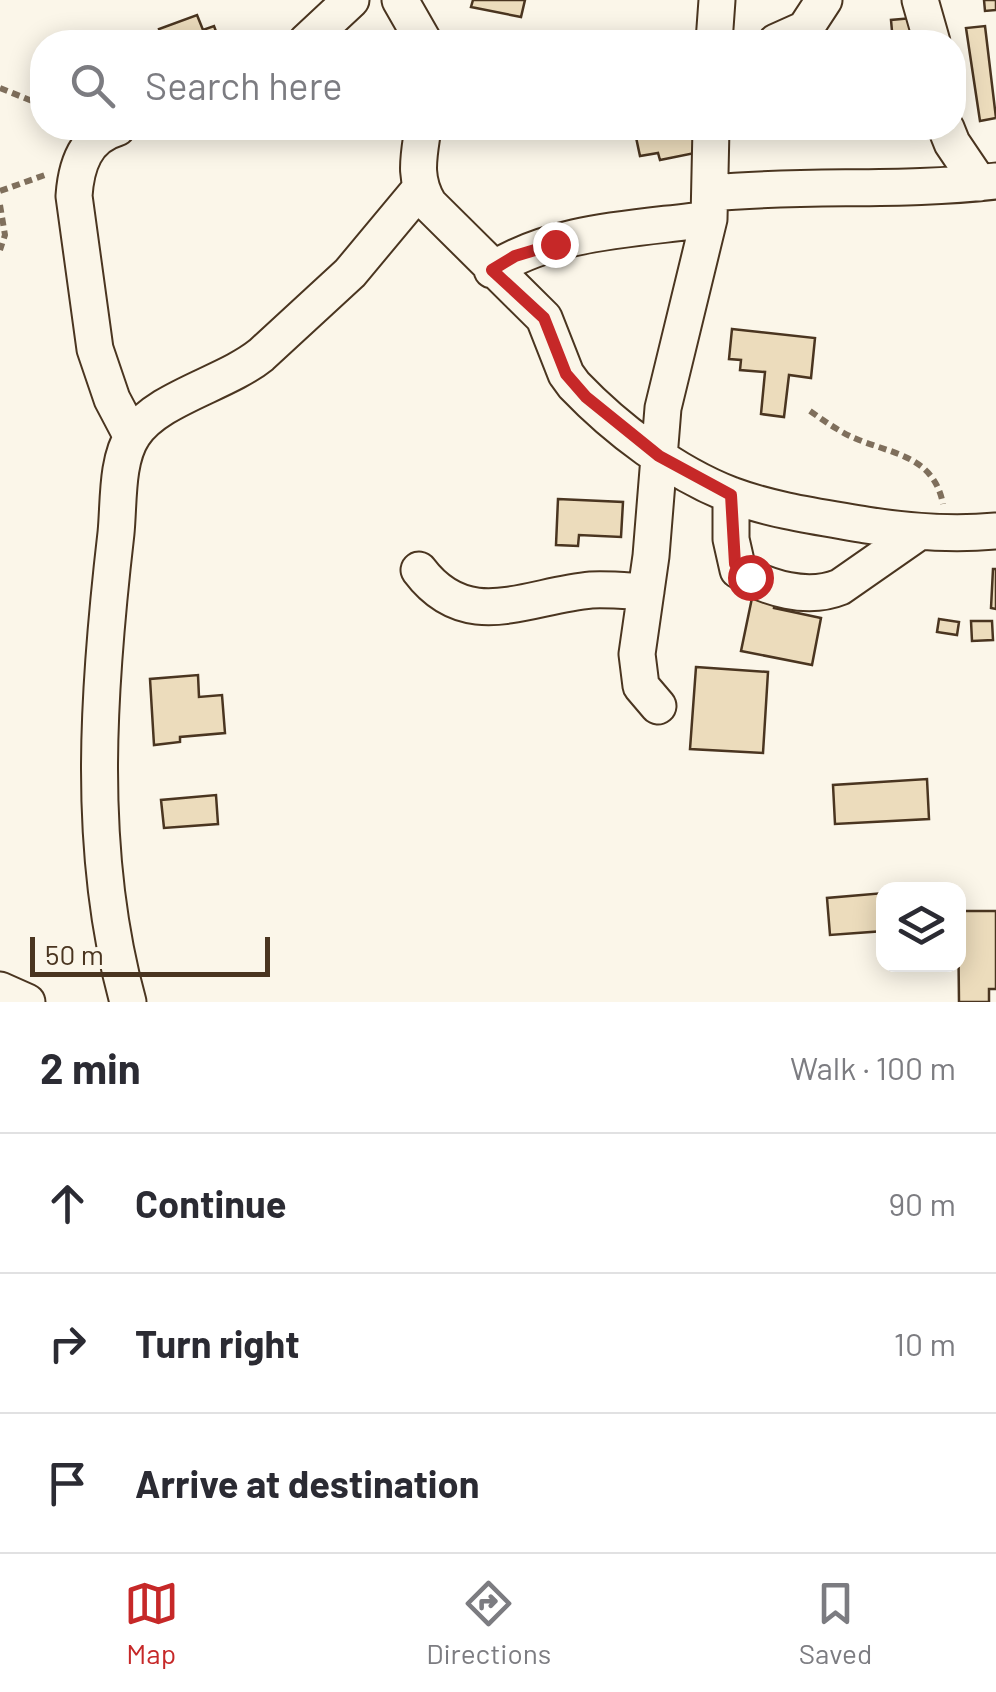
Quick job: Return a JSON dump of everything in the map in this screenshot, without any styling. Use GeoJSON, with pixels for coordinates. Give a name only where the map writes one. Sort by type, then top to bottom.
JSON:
{"type":"FeatureCollection","features":[{"type":"Feature","properties":{"kind":"street"},"geometry":{"type":"LineString","coordinates":[[319,30],[351,0]]}},
{"type":"Feature","properties":{"kind":"street"},"geometry":{"type":"LineString","coordinates":[[400,0],[417,30]]}},
{"type":"Feature","properties":{"kind":"street"},"geometry":{"type":"LineString","coordinates":[[715,30],[717,0]]}},
{"type":"Feature","properties":{"kind":"street"},"geometry":{"type":"LineString","coordinates":[[804,30],[824,0]]}},
{"type":"Feature","properties":{"kind":"street"},"geometry":{"type":"LineString","coordinates":[[920,0],[929,30]]}},
{"type":"Feature","properties":{"kind":"street"},"geometry":{"type":"LineString","coordinates":[[95,140],[87,148],[76,177],[74,196],[95,349],[112,398],[132,437]]}},
{"type":"Feature","properties":{"kind":"street"},"geometry":{"type":"LineString","coordinates":[[421,140],[417,172],[420,189],[429,204],[544,318],[574,385],[659,456],[731,495],[787,512],[919,532],[996,531]]}},
{"type":"Feature","properties":{"kind":"street"},"geometry":{"type":"LineString","coordinates":[[658,706],[645,692],[638,675],[669,374],[710,206],[712,140]]}},
{"type":"Feature","properties":{"kind":"street"},"geometry":{"type":"LineString","coordinates":[[951,140],[988,182]]}},
{"type":"Feature","properties":{"kind":"street"},"geometry":{"type":"LineString","coordinates":[[492,270],[536,247],[618,230],[782,186],[849,188],[988,182]]}},
{"type":"Feature","properties":{"kind":"street"},"geometry":{"type":"LineString","coordinates":[[128,1002],[103,874],[99,789],[108,614],[122,474],[132,437],[157,412],[236,372],[260,355],[350,273],[420,189]]}},
{"type":"Feature","properties":{"kind":"street"},"geometry":{"type":"LineString","coordinates":[[731,495],[736,568],[784,589],[808,594],[840,587],[919,532]]}},
{"type":"Feature","properties":{"kind":"street"},"geometry":{"type":"LineString","coordinates":[[418,570],[440,595],[464,605],[500,606],[594,590],[646,592]]}},
{"type":"Feature","properties":{"kind":"street"},"geometry":{"type":"LineString","coordinates":[[0,990],[26,1002]]}},
{"type":"Feature","properties":{"kind":"path"},"geometry":{"type":"LineString","coordinates":[[0,88],[30,99]]}},
{"type":"Feature","properties":{"kind":"path"},"geometry":{"type":"LineString","coordinates":[[0,205],[4,235],[0,250]]}},
{"type":"Feature","properties":{"kind":"path"},"geometry":{"type":"LineString","coordinates":[[810,411],[846,434],[914,461],[938,489],[946,516],[959,534]]}},
{"type":"Feature","properties":{"kind":"building"},"geometry":{"type":"Polygon","coordinates":[[[473,0],[525,0],[521,17],[471,7],[473,0]]]}},
{"type":"Feature","properties":{"kind":"building"},"geometry":{"type":"Polygon","coordinates":[[[984,0],[996,0],[996,10],[985,11],[984,0]]]}},
{"type":"Feature","properties":{"kind":"building"},"geometry":{"type":"Polygon","coordinates":[[[197,15],[203,30],[159,30],[197,15]]]}},
{"type":"Feature","properties":{"kind":"building"},"geometry":{"type":"Polygon","coordinates":[[[912,18],[913,30],[892,30],[891,20],[912,18]]]}},
{"type":"Feature","properties":{"kind":"building"},"geometry":{"type":"Polygon","coordinates":[[[985,26],[996,118],[980,121],[966,28],[985,26]]]}},
{"type":"Feature","properties":{"kind":"building"},"geometry":{"type":"Polygon","coordinates":[[[637,140],[700,140],[695,153],[660,160],[658,153],[640,156],[637,140]]]}},
{"type":"Feature","properties":{"kind":"building"},"geometry":{"type":"Polygon","coordinates":[[[732,329],[815,338],[811,378],[789,375],[784,417],[761,414],[765,372],[740,370],[741,360],[729,359],[732,329]]]}},
{"type":"Feature","properties":{"kind":"building"},"geometry":{"type":"Polygon","coordinates":[[[558,499],[623,502],[621,537],[579,535],[578,546],[556,545],[558,499]]]}},
{"type":"Feature","properties":{"kind":"building"},"geometry":{"type":"Polygon","coordinates":[[[996,569],[996,609],[991,608],[996,569]]]}},
{"type":"Feature","properties":{"kind":"building"},"geometry":{"type":"Polygon","coordinates":[[[752,598],[775,602],[774,608],[821,618],[812,665],[741,651],[752,598]]]}},
{"type":"Feature","properties":{"kind":"building"},"geometry":{"type":"Polygon","coordinates":[[[939,619],[959,622],[957,635],[937,632],[939,619]]]}},
{"type":"Feature","properties":{"kind":"building"},"geometry":{"type":"Polygon","coordinates":[[[971,621],[992,621],[993,640],[972,641],[971,621]]]}},
{"type":"Feature","properties":{"kind":"building"},"geometry":{"type":"Polygon","coordinates":[[[696,667],[768,672],[763,753],[690,749],[696,667]]]}},
{"type":"Feature","properties":{"kind":"building"},"geometry":{"type":"Polygon","coordinates":[[[198,675],[199,697],[222,695],[225,733],[180,737],[180,742],[154,745],[150,679],[198,675]]]}},
{"type":"Feature","properties":{"kind":"building"},"geometry":{"type":"Polygon","coordinates":[[[927,779],[929,819],[835,824],[833,785],[927,779]]]}},
{"type":"Feature","properties":{"kind":"building"},"geometry":{"type":"Polygon","coordinates":[[[216,795],[218,824],[164,828],[161,800],[216,795]]]}},
{"type":"Feature","properties":{"kind":"building"},"geometry":{"type":"Polygon","coordinates":[[[876,894],[876,932],[830,935],[827,898],[876,894]]]}},
{"type":"Feature","properties":{"kind":"building"},"geometry":{"type":"Polygon","coordinates":[[[966,911],[996,911],[996,989],[989,989],[989,1002],[959,1002],[959,972],[966,972],[966,911]]]}},
{"type":"Feature","properties":{"kind":"route"},"geometry":{"type":"LineString","coordinates":[[555,244],[536,247],[492,270],[544,318],[566,374],[586,397],[659,456],[731,495],[735,564],[750,577]]}}]}
